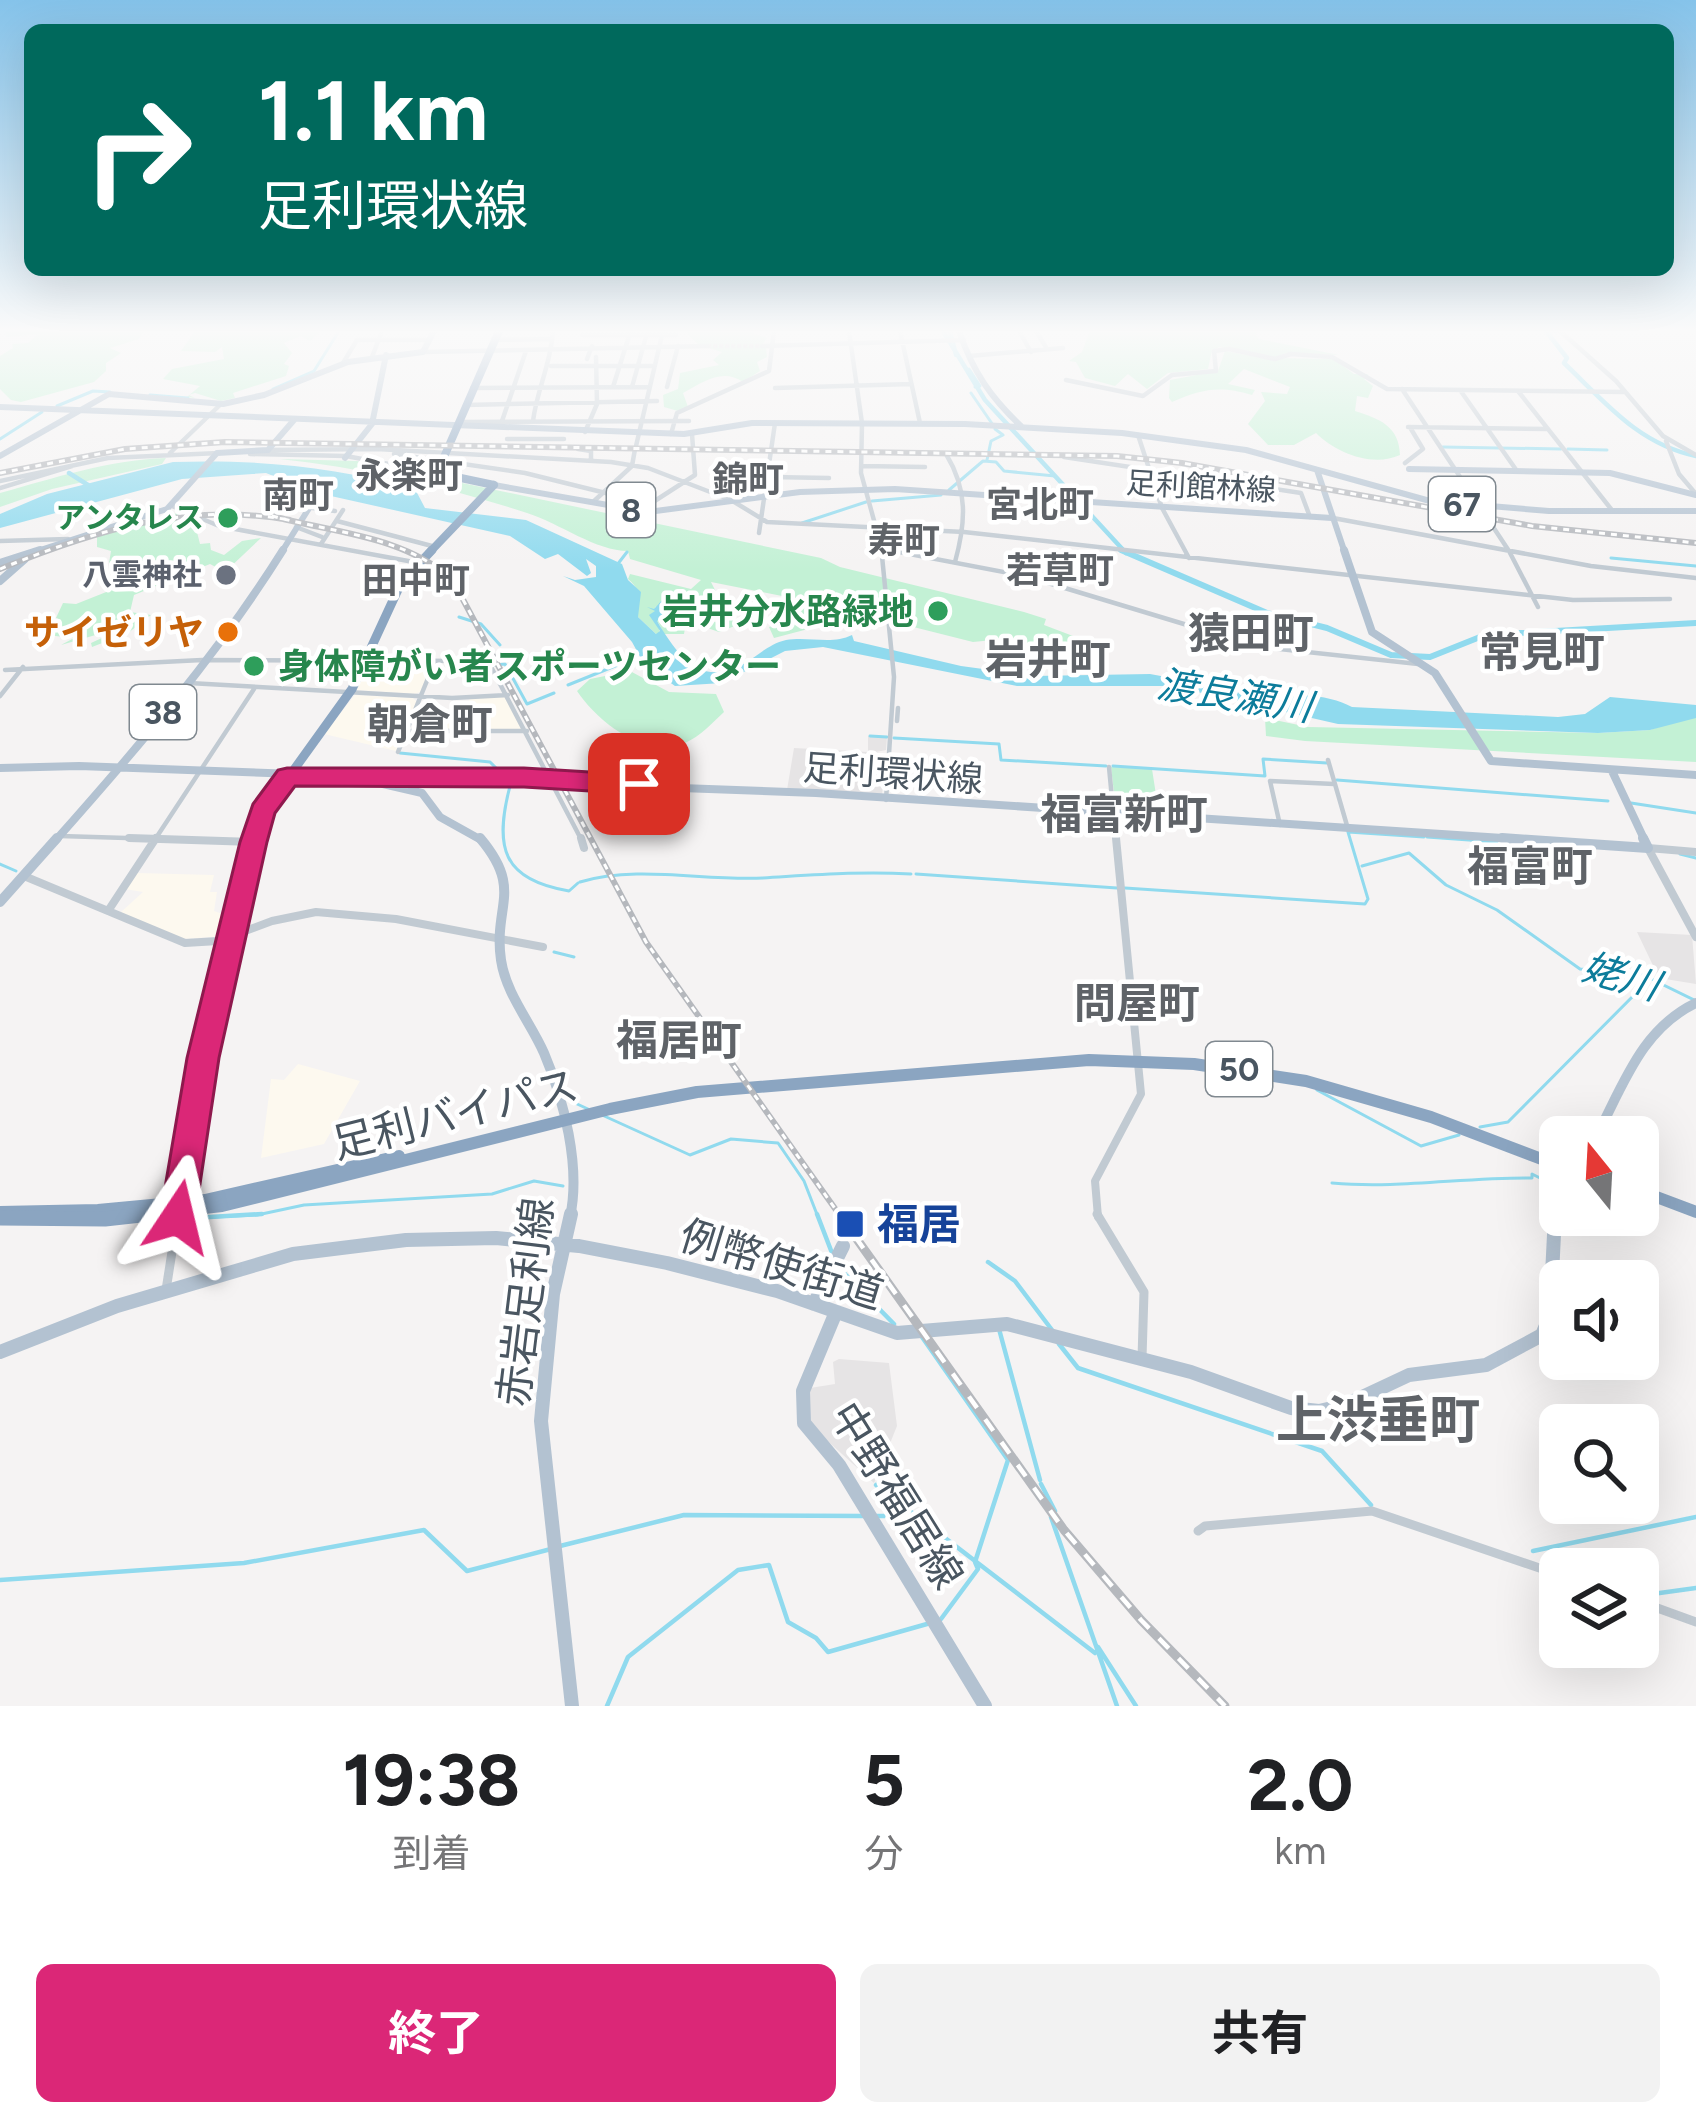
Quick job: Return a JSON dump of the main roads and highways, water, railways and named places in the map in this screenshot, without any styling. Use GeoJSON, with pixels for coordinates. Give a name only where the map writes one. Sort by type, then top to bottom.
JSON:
{"type":"FeatureCollection","features":[{"type":"Feature","properties":{"kind":"highway"},"geometry":{"type":"LineString","coordinates":[[180,1209],[203,1058],[263,811],[351,692],[403,581],[494,484],[439,468],[463,411]]}},
{"type":"Feature","properties":{"kind":"highway","name":"足利バイパス"},"geometry":{"type":"LineString","coordinates":[[0,1215],[175,1213],[655,1099],[903,1071],[1138,1057],[1334,1088],[1539,1157]]}},
{"type":"Feature","properties":{"kind":"highway","name":"足利バイパス"},"geometry":{"type":"LineString","coordinates":[[324,1180],[432,1152]]}},
{"type":"Feature","properties":{"kind":"highway","name":"50"},"geometry":{"type":"LineString","coordinates":[[180,1209],[410,1155]]}},
{"type":"Feature","properties":{"kind":"highway","name":"50"},"geometry":{"type":"LineString","coordinates":[[0,1215],[64,1225],[275,1198],[380,1168]]}},
{"type":"Feature","properties":{"kind":"highway"},"geometry":{"type":"LineString","coordinates":[[1659,1201],[1696,1215]]}},
{"type":"Feature","properties":{"kind":"main road"},"geometry":{"type":"LineString","coordinates":[[0,456],[78,411]]}},
{"type":"Feature","properties":{"kind":"main road"},"geometry":{"type":"LineString","coordinates":[[123,411],[457,425],[529,438],[585,432],[692,434],[775,423],[920,423],[1138,435],[1226,446],[1317,472],[1372,632],[1387,646],[1422,663],[1442,683],[1490,760],[1498,765],[1696,775]]}},
{"type":"Feature","properties":{"kind":"main road"},"geometry":{"type":"LineString","coordinates":[[350,453],[372,424],[375,411]]}},
{"type":"Feature","properties":{"kind":"main road"},"geometry":{"type":"LineString","coordinates":[[1003,411],[1018,427]]}},
{"type":"Feature","properties":{"kind":"main road"},"geometry":{"type":"LineString","coordinates":[[0,563],[172,506],[216,454],[268,450],[293,420]]}},
{"type":"Feature","properties":{"kind":"main road","name":"67"},"geometry":{"type":"LineString","coordinates":[[1407,466],[1632,476],[1696,494]]}},
{"type":"Feature","properties":{"kind":"main road","name":"67"},"geometry":{"type":"LineString","coordinates":[[1317,472],[1422,500],[1549,512],[1696,511]]}},
{"type":"Feature","properties":{"kind":"main road","name":"足利館林線"},"geometry":{"type":"LineString","coordinates":[[494,484],[658,512],[729,499],[866,489],[1088,506],[1310,517],[1330,513]]}},
{"type":"Feature","properties":{"kind":"main road","name":"38"},"geometry":{"type":"LineString","coordinates":[[0,902],[121,767],[254,596],[310,506]]}},
{"type":"Feature","properties":{"kind":"main road"},"geometry":{"type":"LineString","coordinates":[[0,581],[29,555]]}},
{"type":"Feature","properties":{"kind":"main road","name":"足利環状線"},"geometry":{"type":"LineString","coordinates":[[0,768],[121,767],[386,780],[532,778],[1648,848],[1612,771]]}},
{"type":"Feature","properties":{"kind":"main road","name":"赤岩足利線"},"geometry":{"type":"LineString","coordinates":[[386,780],[421,792],[440,817],[486,843],[508,879],[499,975],[545,1055],[571,1149],[575,1196],[553,1294],[541,1421],[572,1706]]}},
{"type":"Feature","properties":{"kind":"main road"},"geometry":{"type":"LineString","coordinates":[[1608,1116],[1654,1030],[1670,1015],[1696,1003]]}},
{"type":"Feature","properties":{"kind":"main road","name":"例幣使街道"},"geometry":{"type":"LineString","coordinates":[[0,1352],[166,1291],[282,1257],[344,1246],[465,1238],[565,1244],[667,1263],[897,1333],[1003,1324],[1142,1358],[1291,1408],[1319,1411],[1345,1405],[1409,1375],[1486,1365],[1538,1338],[1547,1326],[1550,1236]]}},
{"type":"Feature","properties":{"kind":"main road"},"geometry":{"type":"LineString","coordinates":[[814,1304],[844,1246]]}},
{"type":"Feature","properties":{"kind":"main road","name":"中野福居線"},"geometry":{"type":"LineString","coordinates":[[836,1312],[803,1391],[804,1423],[838,1466],[951,1643],[985,1706]]}},
{"type":"Feature","properties":{"kind":"water","name":"渡良瀬川"},"geometry":{"type":"Polygon","coordinates":[[[173,462],[265,463],[325,470],[415,489],[425,508],[526,520],[622,564],[628,580],[641,592],[638,617],[656,634],[660,631],[649,615],[655,611],[647,607],[654,609],[663,599],[679,597],[657,621],[682,657],[703,670],[729,670],[786,640],[852,635],[854,641],[961,666],[1034,676],[1150,674],[1285,699],[1319,697],[1352,707],[1558,717],[1585,714],[1610,697],[1696,705],[1696,718],[1650,730],[1598,733],[1338,724],[1171,686],[1017,686],[823,647],[785,651],[722,683],[675,686],[644,664],[632,642],[584,586],[563,576],[575,580],[596,577],[596,566],[586,559],[591,573],[587,576],[558,554],[545,559],[510,536],[313,492],[266,473],[182,479],[0,528],[0,514],[47,494],[173,462]]]}},
{"type":"Feature","properties":{"kind":"waterway"},"geometry":{"type":"LineString","coordinates":[[983,411],[993,425]]}},
{"type":"Feature","properties":{"kind":"waterway"},"geometry":{"type":"LineString","coordinates":[[995,411],[1125,552]]}},
{"type":"Feature","properties":{"kind":"waterway"},"geometry":{"type":"LineString","coordinates":[[1614,411],[1657,442],[1696,456]]}},
{"type":"Feature","properties":{"kind":"waterway"},"geometry":{"type":"LineString","coordinates":[[0,439],[42,412]]}},
{"type":"Feature","properties":{"kind":"waterway"},"geometry":{"type":"LineString","coordinates":[[987,460],[991,441],[1003,435],[995,429]]}},
{"type":"Feature","properties":{"kind":"waterway"},"geometry":{"type":"LineString","coordinates":[[1443,447],[1561,449]]}},
{"type":"Feature","properties":{"kind":"waterway"},"geometry":{"type":"LineString","coordinates":[[1568,449],[1607,450]]}},
{"type":"Feature","properties":{"kind":"waterway"},"geometry":{"type":"LineString","coordinates":[[949,490],[983,461],[996,462],[1004,471],[1055,476]]}},
{"type":"Feature","properties":{"kind":"waterway"},"geometry":{"type":"LineString","coordinates":[[69,473],[88,485]]}},
{"type":"Feature","properties":{"kind":"waterway"},"geometry":{"type":"LineString","coordinates":[[872,501],[941,495]]}},
{"type":"Feature","properties":{"kind":"waterway"},"geometry":{"type":"LineString","coordinates":[[802,523],[866,502]]}},
{"type":"Feature","properties":{"kind":"waterway"},"geometry":{"type":"LineString","coordinates":[[1121,550],[1125,552]]}},
{"type":"Feature","properties":{"kind":"waterway"},"geometry":{"type":"LineString","coordinates":[[617,565],[627,552]]}},
{"type":"Feature","properties":{"kind":"waterway"},"geometry":{"type":"LineString","coordinates":[[1125,552],[1267,613],[1327,628],[1391,655],[1430,657],[1485,635],[1696,623]]}},
{"type":"Feature","properties":{"kind":"waterway"},"geometry":{"type":"LineString","coordinates":[[1611,558],[1696,566]]}},
{"type":"Feature","properties":{"kind":"waterway"},"geometry":{"type":"LineString","coordinates":[[459,617],[481,624],[500,645]]}},
{"type":"Feature","properties":{"kind":"waterway"},"geometry":{"type":"LineString","coordinates":[[568,685],[625,662],[645,664]]}},
{"type":"Feature","properties":{"kind":"waterway"},"geometry":{"type":"LineString","coordinates":[[494,665],[505,664],[527,704],[554,693]]}},
{"type":"Feature","properties":{"kind":"waterway"},"geometry":{"type":"LineString","coordinates":[[870,736],[887,737]]}},
{"type":"Feature","properties":{"kind":"waterway"},"geometry":{"type":"LineString","coordinates":[[894,738],[999,744],[1001,760],[1106,766]]}},
{"type":"Feature","properties":{"kind":"waterway"},"geometry":{"type":"LineString","coordinates":[[400,753],[490,762],[501,773]]}},
{"type":"Feature","properties":{"kind":"waterway"},"geometry":{"type":"LineString","coordinates":[[1113,766],[1265,776],[1263,759],[1327,763]]}},
{"type":"Feature","properties":{"kind":"waterway"},"geometry":{"type":"LineString","coordinates":[[561,775],[568,775]]}},
{"type":"Feature","properties":{"kind":"waterway"},"geometry":{"type":"LineString","coordinates":[[572,776],[585,776]]}},
{"type":"Feature","properties":{"kind":"waterway"},"geometry":{"type":"LineString","coordinates":[[588,777],[614,779]]}},
{"type":"Feature","properties":{"kind":"waterway"},"geometry":{"type":"LineString","coordinates":[[625,780],[679,784]]}},
{"type":"Feature","properties":{"kind":"waterway"},"geometry":{"type":"LineString","coordinates":[[1337,780],[1608,801]]}},
{"type":"Feature","properties":{"kind":"waterway"},"geometry":{"type":"LineString","coordinates":[[510,786],[503,827],[508,857],[529,879],[547,886],[569,891],[578,883]]}},
{"type":"Feature","properties":{"kind":"waterway"},"geometry":{"type":"LineString","coordinates":[[1631,803],[1696,813]]}},
{"type":"Feature","properties":{"kind":"waterway"},"geometry":{"type":"LineString","coordinates":[[1125,888],[1365,904],[1368,899],[1348,832],[1424,837]]}},
{"type":"Feature","properties":{"kind":"waterway"},"geometry":{"type":"LineString","coordinates":[[1427,837],[1497,842]]}},
{"type":"Feature","properties":{"kind":"waterway","name":"姥川"},"geometry":{"type":"LineString","coordinates":[[1362,866],[1409,853],[1446,885],[1497,910],[1580,969],[1639,973],[1650,979]]}},
{"type":"Feature","properties":{"kind":"waterway"},"geometry":{"type":"LineString","coordinates":[[1680,854],[1696,858]]}},
{"type":"Feature","properties":{"kind":"waterway"},"geometry":{"type":"LineString","coordinates":[[0,864],[16,871]]}},
{"type":"Feature","properties":{"kind":"waterway"},"geometry":{"type":"LineString","coordinates":[[580,882],[647,874],[740,878],[911,874]]}},
{"type":"Feature","properties":{"kind":"waterway"},"geometry":{"type":"LineString","coordinates":[[916,874],[1117,888]]}},
{"type":"Feature","properties":{"kind":"waterway"},"geometry":{"type":"LineString","coordinates":[[554,952],[574,957]]}},
{"type":"Feature","properties":{"kind":"waterway"},"geometry":{"type":"LineString","coordinates":[[1480,1127],[1508,1122],[1650,979]]}},
{"type":"Feature","properties":{"kind":"waterway","name":"姥川"},"geometry":{"type":"LineString","coordinates":[[1650,979],[1696,1001]]}},
{"type":"Feature","properties":{"kind":"waterway"},"geometry":{"type":"LineString","coordinates":[[1317,1090],[1421,1146],[1459,1135]]}},
{"type":"Feature","properties":{"kind":"waterway"},"geometry":{"type":"LineString","coordinates":[[564,1098],[588,1109]]}},
{"type":"Feature","properties":{"kind":"waterway"},"geometry":{"type":"LineString","coordinates":[[602,1115],[690,1155],[731,1139],[778,1143],[804,1181],[818,1217]]}},
{"type":"Feature","properties":{"kind":"waterway"},"geometry":{"type":"LineString","coordinates":[[1332,1183],[1407,1184],[1532,1178],[1532,1174],[1539,1178]]}},
{"type":"Feature","properties":{"kind":"waterway"},"geometry":{"type":"LineString","coordinates":[[262,1214],[304,1205],[492,1194],[534,1181],[563,1186]]}},
{"type":"Feature","properties":{"kind":"waterway"},"geometry":{"type":"LineString","coordinates":[[193,1218],[262,1214]]}},
{"type":"Feature","properties":{"kind":"waterway"},"geometry":{"type":"LineString","coordinates":[[215,1217],[262,1214]]}},
{"type":"Feature","properties":{"kind":"waterway"},"geometry":{"type":"LineString","coordinates":[[817,1214],[832,1253]]}},
{"type":"Feature","properties":{"kind":"waterway"},"geometry":{"type":"LineString","coordinates":[[988,1262],[1015,1281],[1052,1330]]}},
{"type":"Feature","properties":{"kind":"waterway"},"geometry":{"type":"LineString","coordinates":[[838,1267],[894,1324]]}},
{"type":"Feature","properties":{"kind":"waterway"},"geometry":{"type":"LineString","coordinates":[[999,1329],[1040,1480]]}},
{"type":"Feature","properties":{"kind":"waterway"},"geometry":{"type":"LineString","coordinates":[[922,1337],[1008,1460],[975,1561]]}},
{"type":"Feature","properties":{"kind":"waterway"},"geometry":{"type":"LineString","coordinates":[[1059,1344],[1078,1368],[1322,1451],[1371,1505]]}},
{"type":"Feature","properties":{"kind":"waterway"},"geometry":{"type":"LineString","coordinates":[[1041,1484],[1055,1511]]}},
{"type":"Feature","properties":{"kind":"waterway"},"geometry":{"type":"LineString","coordinates":[[876,1485],[916,1516]]}},
{"type":"Feature","properties":{"kind":"waterway"},"geometry":{"type":"LineString","coordinates":[[560,1546],[684,1515],[865,1516]]}},
{"type":"Feature","properties":{"kind":"waterway"},"geometry":{"type":"LineString","coordinates":[[874,1516],[916,1516]]}},
{"type":"Feature","properties":{"kind":"waterway"},"geometry":{"type":"LineString","coordinates":[[916,1516],[975,1561]]}},
{"type":"Feature","properties":{"kind":"waterway"},"geometry":{"type":"LineString","coordinates":[[1051,1517],[1117,1706]]}},
{"type":"Feature","properties":{"kind":"waterway"},"geometry":{"type":"LineString","coordinates":[[1533,1551],[1696,1517]]}},
{"type":"Feature","properties":{"kind":"waterway"},"geometry":{"type":"LineString","coordinates":[[0,1580],[244,1563],[424,1530],[467,1571],[551,1549]]}},
{"type":"Feature","properties":{"kind":"waterway"},"geometry":{"type":"LineString","coordinates":[[941,1619],[978,1569],[975,1561]]}},
{"type":"Feature","properties":{"kind":"waterway"},"geometry":{"type":"LineString","coordinates":[[975,1561],[1095,1653]]}},
{"type":"Feature","properties":{"kind":"waterway"},"geometry":{"type":"LineString","coordinates":[[607,1706],[628,1657],[738,1570],[769,1565],[788,1622],[816,1638],[828,1652],[927,1624]]}},
{"type":"Feature","properties":{"kind":"waterway"},"geometry":{"type":"LineString","coordinates":[[1659,1593],[1696,1588]]}},
{"type":"Feature","properties":{"kind":"waterway"},"geometry":{"type":"LineString","coordinates":[[1098,1647],[1136,1706]]}},
{"type":"Feature","properties":{"kind":"railway"},"geometry":{"type":"LineString","coordinates":[[0,473],[125,449],[225,442],[1117,456],[1182,463],[1532,526],[1696,543]]}},
{"type":"Feature","properties":{"kind":"railway"},"geometry":{"type":"LineString","coordinates":[[0,569],[71,542],[142,523],[214,515],[290,520]]}},
{"type":"Feature","properties":{"kind":"railway"},"geometry":{"type":"LineString","coordinates":[[272,516],[290,520]]}},
{"type":"Feature","properties":{"kind":"railway"},"geometry":{"type":"LineString","coordinates":[[290,520],[389,544],[452,579],[646,942],[841,1217]]}},
{"type":"Feature","properties":{"kind":"railway"},"geometry":{"type":"LineString","coordinates":[[839,1214],[1064,1530],[1141,1620],[1225,1706]]}},
{"type":"Feature","properties":{"kind":"place","name":"アンタレス"},"geometry":{"type":"Point","coordinates":[228,518]}},
{"type":"Feature","properties":{"kind":"place","name":"八雲神社"},"geometry":{"type":"Point","coordinates":[226,575]}},
{"type":"Feature","properties":{"kind":"place","name":"岩井分水路緑地"},"geometry":{"type":"Point","coordinates":[938,611]}},
{"type":"Feature","properties":{"kind":"place","name":"サイゼリヤ"},"geometry":{"type":"Point","coordinates":[228,632]}},
{"type":"Feature","properties":{"kind":"place","name":"身体障がい者スポーツセンター"},"geometry":{"type":"Point","coordinates":[254,666]}},
{"type":"Feature","properties":{"kind":"place","name":"福居"},"geometry":{"type":"Point","coordinates":[850,1224]}},
{"type":"Feature","properties":{"kind":"district","name":"永楽町"},"geometry":{"type":"Point","coordinates":[409,475]}},
{"type":"Feature","properties":{"kind":"district","name":"錦町"},"geometry":{"type":"Point","coordinates":[748,479]}},
{"type":"Feature","properties":{"kind":"district","name":"南町"},"geometry":{"type":"Point","coordinates":[298,495]}},
{"type":"Feature","properties":{"kind":"district","name":"宮北町"},"geometry":{"type":"Point","coordinates":[1040,504]}},
{"type":"Feature","properties":{"kind":"district","name":"寿町"},"geometry":{"type":"Point","coordinates":[904,540]}},
{"type":"Feature","properties":{"kind":"district","name":"若草町"},"geometry":{"type":"Point","coordinates":[1060,570]}},
{"type":"Feature","properties":{"kind":"district","name":"田中町"},"geometry":{"type":"Point","coordinates":[416,580]}},
{"type":"Feature","properties":{"kind":"district","name":"猿田町"},"geometry":{"type":"Point","coordinates":[1251,633]}},
{"type":"Feature","properties":{"kind":"district","name":"常見町"},"geometry":{"type":"Point","coordinates":[1542,652]}},
{"type":"Feature","properties":{"kind":"district","name":"岩井町"},"geometry":{"type":"Point","coordinates":[1048,659]}},
{"type":"Feature","properties":{"kind":"district","name":"朝倉町"},"geometry":{"type":"Point","coordinates":[430,724]}},
{"type":"Feature","properties":{"kind":"district","name":"福富新町"},"geometry":{"type":"Point","coordinates":[1124,814]}},
{"type":"Feature","properties":{"kind":"district","name":"福富町"},"geometry":{"type":"Point","coordinates":[1530,866]}},
{"type":"Feature","properties":{"kind":"district","name":"問屋町"},"geometry":{"type":"Point","coordinates":[1137,1003]}},
{"type":"Feature","properties":{"kind":"district","name":"福居町"},"geometry":{"type":"Point","coordinates":[679,1040]}},
{"type":"Feature","properties":{"kind":"district","name":"上渋垂町"},"geometry":{"type":"Point","coordinates":[1378,1420]}}]}
